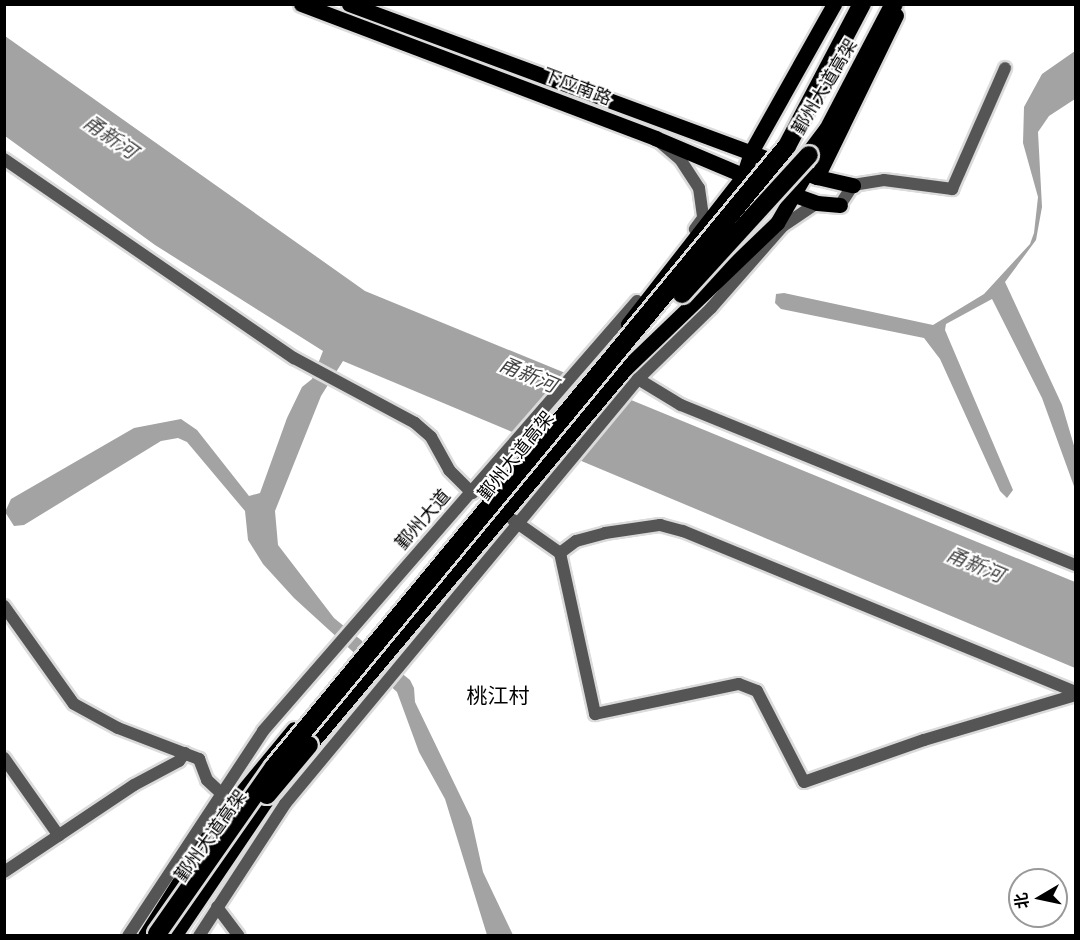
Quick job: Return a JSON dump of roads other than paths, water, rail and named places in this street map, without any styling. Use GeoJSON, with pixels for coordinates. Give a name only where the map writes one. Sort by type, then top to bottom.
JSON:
{"type":"FeatureCollection","features":[{"type":"Feature","properties":{"kind":"highway","name":"鄞州大道高架"},"geometry":{"type":"LineString","coordinates":[[156,936],[274,767],[788,146],[862,4]]}},
{"type":"Feature","properties":{"kind":"highway","name":"鄞州大道高架"},"geometry":{"type":"LineString","coordinates":[[167,936],[228,844],[617,366],[815,147],[833,120],[894,4]]}},
{"type":"Feature","properties":{"kind":"main road","name":"下应南路"},"geometry":{"type":"LineString","coordinates":[[301,4],[655,138],[743,177],[817,203],[840,205]]}},
{"type":"Feature","properties":{"kind":"main road","name":"下应南路"},"geometry":{"type":"LineString","coordinates":[[350,4],[811,175],[853,184]]}},
{"type":"Feature","properties":{"kind":"main road","name":"鄞州大道"},"geometry":{"type":"LineString","coordinates":[[145,936],[218,821],[514,467],[589,366],[743,177],[751,152],[834,4]]}},
{"type":"Feature","properties":{"kind":"main road"},"geometry":{"type":"LineString","coordinates":[[174,936],[275,787],[624,370],[777,223],[792,195],[811,175],[839,138],[901,4]]}},
{"type":"Feature","properties":{"kind":"street"},"geometry":{"type":"LineString","coordinates":[[840,205],[853,184],[884,180],[952,189],[1005,68]]}},
{"type":"Feature","properties":{"kind":"street","name":"鄞州大道"},"geometry":{"type":"LineString","coordinates":[[128,936],[263,731],[501,457],[589,366],[703,218],[699,188],[680,159],[655,138]]}},
{"type":"Feature","properties":{"kind":"street"},"geometry":{"type":"LineString","coordinates":[[4,159],[294,358],[415,423],[431,437],[449,470],[472,493]]}},
{"type":"Feature","properties":{"kind":"street"},"geometry":{"type":"LineString","coordinates":[[199,936],[285,804],[638,379],[711,308],[783,226],[817,203]]}},
{"type":"Feature","properties":{"kind":"street"},"geometry":{"type":"LineString","coordinates":[[638,379],[681,405],[1076,566]]}},
{"type":"Feature","properties":{"kind":"street"},"geometry":{"type":"LineString","coordinates":[[505,514],[560,553],[595,714],[739,684],[757,691],[804,782],[924,740],[1076,694]]}},
{"type":"Feature","properties":{"kind":"street"},"geometry":{"type":"LineString","coordinates":[[560,553],[576,541],[605,533],[660,525],[683,531],[1076,694]]}},
{"type":"Feature","properties":{"kind":"street"},"geometry":{"type":"LineString","coordinates":[[4,606],[75,704],[118,728],[199,759],[207,780],[222,794]]}},
{"type":"Feature","properties":{"kind":"street"},"geometry":{"type":"LineString","coordinates":[[4,872],[134,785],[179,761],[185,753]]}},
{"type":"Feature","properties":{"kind":"street"},"geometry":{"type":"LineString","coordinates":[[4,758],[59,836]]}},
{"type":"Feature","properties":{"kind":"street"},"geometry":{"type":"LineString","coordinates":[[217,908],[239,936]]}},
{"type":"Feature","properties":{"kind":"water","name":"甬新河"},"geometry":{"type":"Polygon","coordinates":[[[5,36],[365,291],[1075,582],[1075,668],[343,361],[321,396],[275,511],[278,545],[334,618],[410,680],[414,688],[415,702],[471,818],[483,872],[513,935],[487,935],[445,799],[419,752],[397,692],[294,598],[263,564],[248,540],[245,511],[187,442],[178,438],[161,441],[24,525],[14,526],[5,512],[11,499],[134,428],[181,419],[197,430],[249,496],[260,493],[287,418],[302,387],[312,379],[323,351],[155,245],[5,136],[5,36]]]}},
{"type":"Feature","properties":{"kind":"water"},"geometry":{"type":"Polygon","coordinates":[[[1075,51],[1075,99],[1049,116],[1038,132],[1042,207],[1036,240],[1005,282],[1062,405],[1075,449],[1075,489],[1042,398],[992,299],[946,324],[945,330],[1013,490],[1007,498],[1000,491],[940,359],[924,338],[781,309],[775,303],[776,294],[784,293],[933,325],[984,294],[1030,244],[1034,233],[1038,197],[1023,143],[1024,107],[1042,74],[1075,51]]]}},
{"type":"Feature","properties":{"kind":"district","name":"桃江村"},"geometry":{"type":"Point","coordinates":[498,696]}}]}
